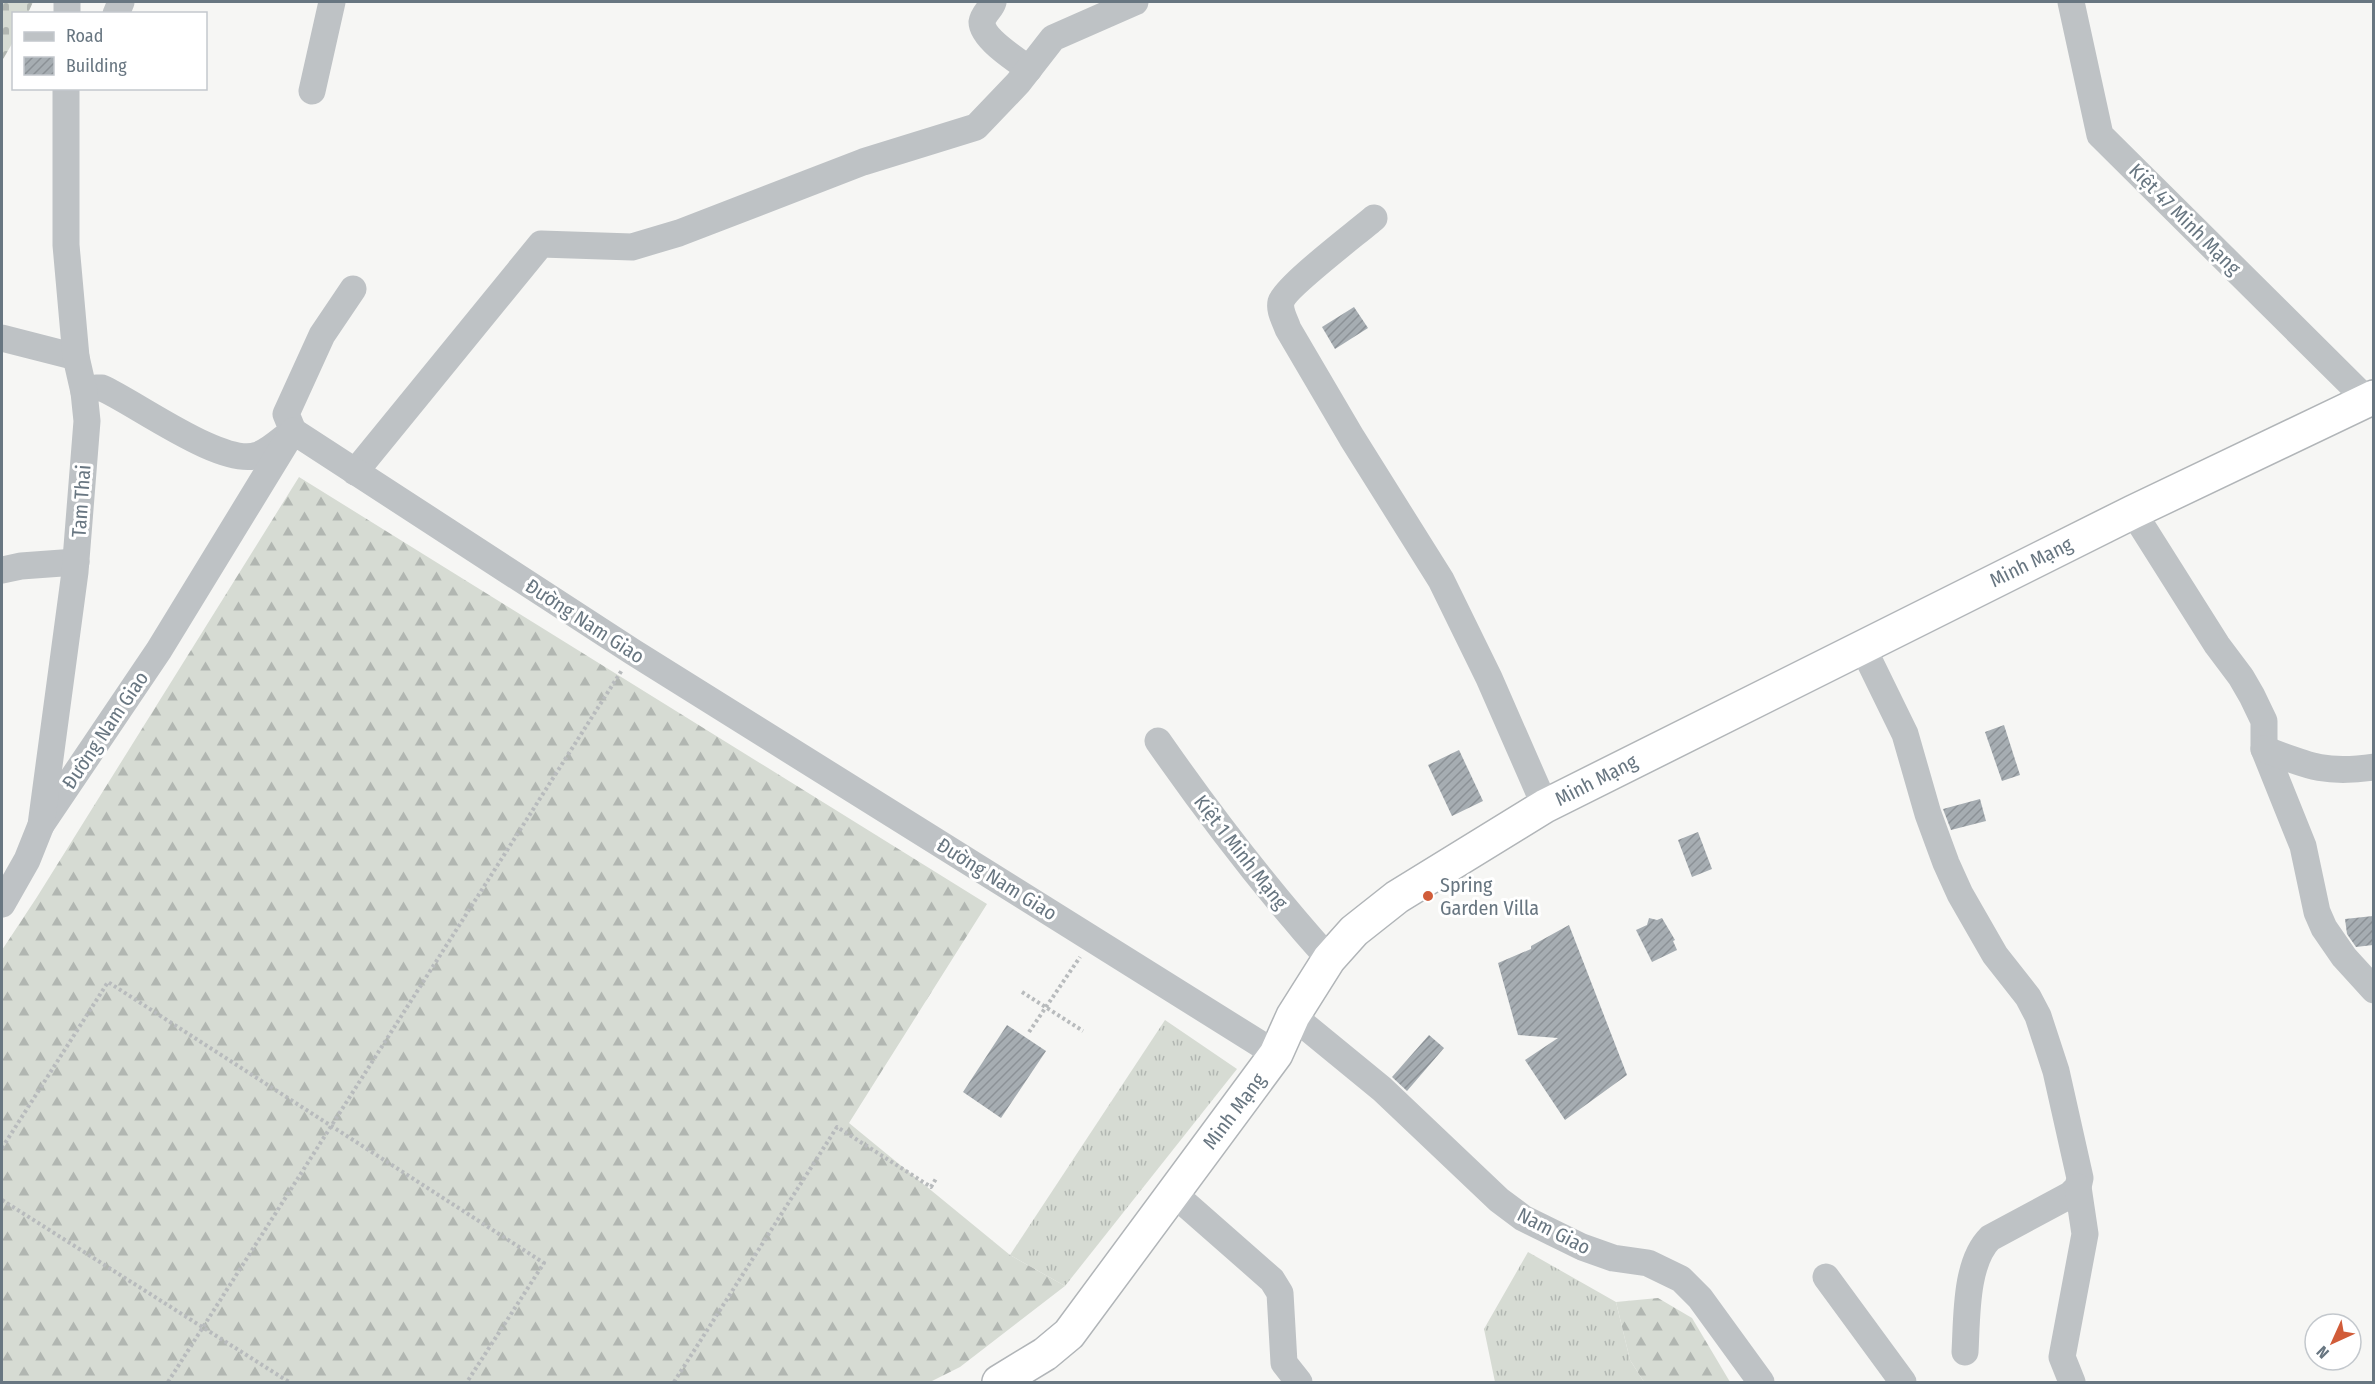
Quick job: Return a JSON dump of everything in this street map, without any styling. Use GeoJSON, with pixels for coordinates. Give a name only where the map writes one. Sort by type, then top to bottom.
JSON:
{"type":"FeatureCollection","features":[{"type":"Feature","properties":{"kind":"highway","name":"Minh Mạng"},"geometry":{"type":"LineString","coordinates":[[999,1383],[1045,1354],[1069,1334],[1276,1054],[1293,1017],[1329,959],[1354,932],[1396,897],[1545,806],[1862,646],[2370,398]]}},
{"type":"Feature","properties":{"kind":"street"},"geometry":{"type":"LineString","coordinates":[[312,91],[332,2]]}},
{"type":"Feature","properties":{"kind":"street"},"geometry":{"type":"LineString","coordinates":[[993,2],[982,20],[983,29],[1008,55],[1029,69]]}},
{"type":"Feature","properties":{"kind":"street"},"geometry":{"type":"LineString","coordinates":[[356,472],[541,244],[632,247],[679,233],[863,162],[976,127],[1029,69],[1053,38],[1135,2]]}},
{"type":"Feature","properties":{"kind":"street","name":"Kiệt 47 Minh Mạng"},"geometry":{"type":"LineString","coordinates":[[2071,2],[2100,135],[2370,398]]}},
{"type":"Feature","properties":{"kind":"street","name":"Tam Thai"},"geometry":{"type":"LineString","coordinates":[[2,904],[27,860],[41,825],[76,562],[87,422],[84,392],[76,357],[66,245],[68,92]]}},
{"type":"Feature","properties":{"kind":"street"},"geometry":{"type":"LineString","coordinates":[[1374,218],[1292,287],[1281,302],[1281,310],[1288,328],[1340,418],[1441,580],[1545,806]]}},
{"type":"Feature","properties":{"kind":"street"},"geometry":{"type":"LineString","coordinates":[[84,392],[102,388],[189,437],[222,451],[258,456],[293,431],[286,414],[296,389],[322,335],[353,289]]}},
{"type":"Feature","properties":{"kind":"street"},"geometry":{"type":"LineString","coordinates":[[2,338],[76,357]]}},
{"type":"Feature","properties":{"kind":"street","name":"Đường Nam Giao"},"geometry":{"type":"LineString","coordinates":[[41,825],[159,650],[293,431],[633,652],[1276,1054]]}},
{"type":"Feature","properties":{"kind":"street"},"geometry":{"type":"LineString","coordinates":[[2133,512],[2252,696],[2264,721],[2264,749],[2303,846],[2317,912],[2324,928],[2344,957],[2373,990]]}},
{"type":"Feature","properties":{"kind":"street"},"geometry":{"type":"LineString","coordinates":[[2,570],[21,566],[76,562]]}},
{"type":"Feature","properties":{"kind":"street"},"geometry":{"type":"LineString","coordinates":[[1862,646],[1905,734],[1928,814],[1960,894],[1995,956],[2028,997],[2038,1016],[2056,1071],[2080,1178],[2078,1187],[2085,1234],[2062,1357],[2072,1383]]}},
{"type":"Feature","properties":{"kind":"street","name":"Kiệt 1 Minh Mạng"},"geometry":{"type":"LineString","coordinates":[[1158,741],[1196,795],[1281,905],[1329,959]]}},
{"type":"Feature","properties":{"kind":"street"},"geometry":{"type":"LineString","coordinates":[[2264,749],[2314,768],[2347,771],[2373,767]]}},
{"type":"Feature","properties":{"kind":"street","name":"Nam Giao"},"geometry":{"type":"LineString","coordinates":[[1293,1017],[1382,1089],[1499,1200],[1523,1218],[1582,1247],[1613,1258],[1648,1263],[1681,1279],[1700,1298],[1761,1383]]}},
{"type":"Feature","properties":{"kind":"street"},"geometry":{"type":"LineString","coordinates":[[1965,1352],[1974,1264],[1982,1246],[1990,1238],[2058,1202],[2078,1187]]}},
{"type":"Feature","properties":{"kind":"street"},"geometry":{"type":"LineString","coordinates":[[1173,1193],[1272,1280],[1280,1293],[1284,1363],[1299,1383]]}},
{"type":"Feature","properties":{"kind":"street"},"geometry":{"type":"LineString","coordinates":[[1826,1277],[1903,1383]]}},
{"type":"Feature","properties":{"kind":"path"},"geometry":{"type":"LineString","coordinates":[[168,1383],[633,652]]}},
{"type":"Feature","properties":{"kind":"path"},"geometry":{"type":"LineString","coordinates":[[1029,1032],[1092,939]]}},
{"type":"Feature","properties":{"kind":"path"},"geometry":{"type":"LineString","coordinates":[[2,1148],[108,982],[544,1263],[467,1383]]}},
{"type":"Feature","properties":{"kind":"path"},"geometry":{"type":"LineString","coordinates":[[1022,992],[1083,1031]]}},
{"type":"Feature","properties":{"kind":"path"},"geometry":{"type":"LineString","coordinates":[[674,1383],[837,1127],[931,1187],[937,1177]]}},
{"type":"Feature","properties":{"kind":"path"},"geometry":{"type":"LineString","coordinates":[[2,1200],[289,1383]]}},
{"type":"Feature","properties":{"kind":"green space"},"geometry":{"type":"Polygon","coordinates":[[[2,2],[33,2],[28,12],[12,12],[12,44],[2,61],[2,2]]]}},
{"type":"Feature","properties":{"kind":"green space"},"geometry":{"type":"Polygon","coordinates":[[[299,477],[987,904],[849,1123],[1010,1255],[1065,1286],[960,1367],[930,1382],[2,1382],[2,950],[299,477]]]}},
{"type":"Feature","properties":{"kind":"green space"},"geometry":{"type":"Polygon","coordinates":[[[1165,1020],[1237,1069],[1065,1286],[1010,1255],[1165,1020]]]}},
{"type":"Feature","properties":{"kind":"green space"},"geometry":{"type":"Polygon","coordinates":[[[1528,1252],[1616,1302],[1630,1360],[1644,1382],[1495,1382],[1484,1329],[1528,1252]]]}},
{"type":"Feature","properties":{"kind":"green space"},"geometry":{"type":"Polygon","coordinates":[[[1658,1298],[1692,1318],[1730,1382],[1644,1382],[1630,1360],[1616,1302],[1658,1298]]]}},
{"type":"Feature","properties":{"kind":"building"},"geometry":{"type":"Polygon","coordinates":[[[1354,307],[1368,328],[1335,349],[1322,327],[1354,307]]]}},
{"type":"Feature","properties":{"kind":"building"},"geometry":{"type":"Polygon","coordinates":[[[2004,725],[2020,775],[2002,781],[1985,732],[2004,725]]]}},
{"type":"Feature","properties":{"kind":"building"},"geometry":{"type":"Polygon","coordinates":[[[1459,750],[1483,801],[1452,816],[1428,765],[1459,750]]]}},
{"type":"Feature","properties":{"kind":"building"},"geometry":{"type":"Polygon","coordinates":[[[1980,799],[1986,821],[1951,830],[1943,809],[1980,799]]]}},
{"type":"Feature","properties":{"kind":"building"},"geometry":{"type":"Polygon","coordinates":[[[1698,832],[1712,869],[1692,877],[1678,840],[1698,832]]]}},
{"type":"Feature","properties":{"kind":"building"},"geometry":{"type":"Polygon","coordinates":[[[2373,916],[2373,945],[2356,947],[2347,934],[2345,919],[2373,916]]]}},
{"type":"Feature","properties":{"kind":"building"},"geometry":{"type":"Polygon","coordinates":[[[1649,918],[1657,920],[1662,918],[1675,940],[1673,941],[1677,950],[1652,962],[1636,930],[1647,925],[1649,918]]]}},
{"type":"Feature","properties":{"kind":"building"},"geometry":{"type":"Polygon","coordinates":[[[1569,925],[1627,1075],[1565,1120],[1525,1060],[1558,1038],[1518,1035],[1498,963],[1531,949],[1531,946],[1569,925]]]}},
{"type":"Feature","properties":{"kind":"building"},"geometry":{"type":"Polygon","coordinates":[[[1007,1025],[1046,1051],[1001,1118],[963,1092],[1007,1025]]]}},
{"type":"Feature","properties":{"kind":"building"},"geometry":{"type":"Polygon","coordinates":[[[1429,1035],[1444,1048],[1407,1091],[1392,1077],[1429,1035]]]}},
{"type":"Feature","properties":{"kind":"place","name":"Spring Garden Villa"},"geometry":{"type":"Point","coordinates":[1428,896]}}]}
